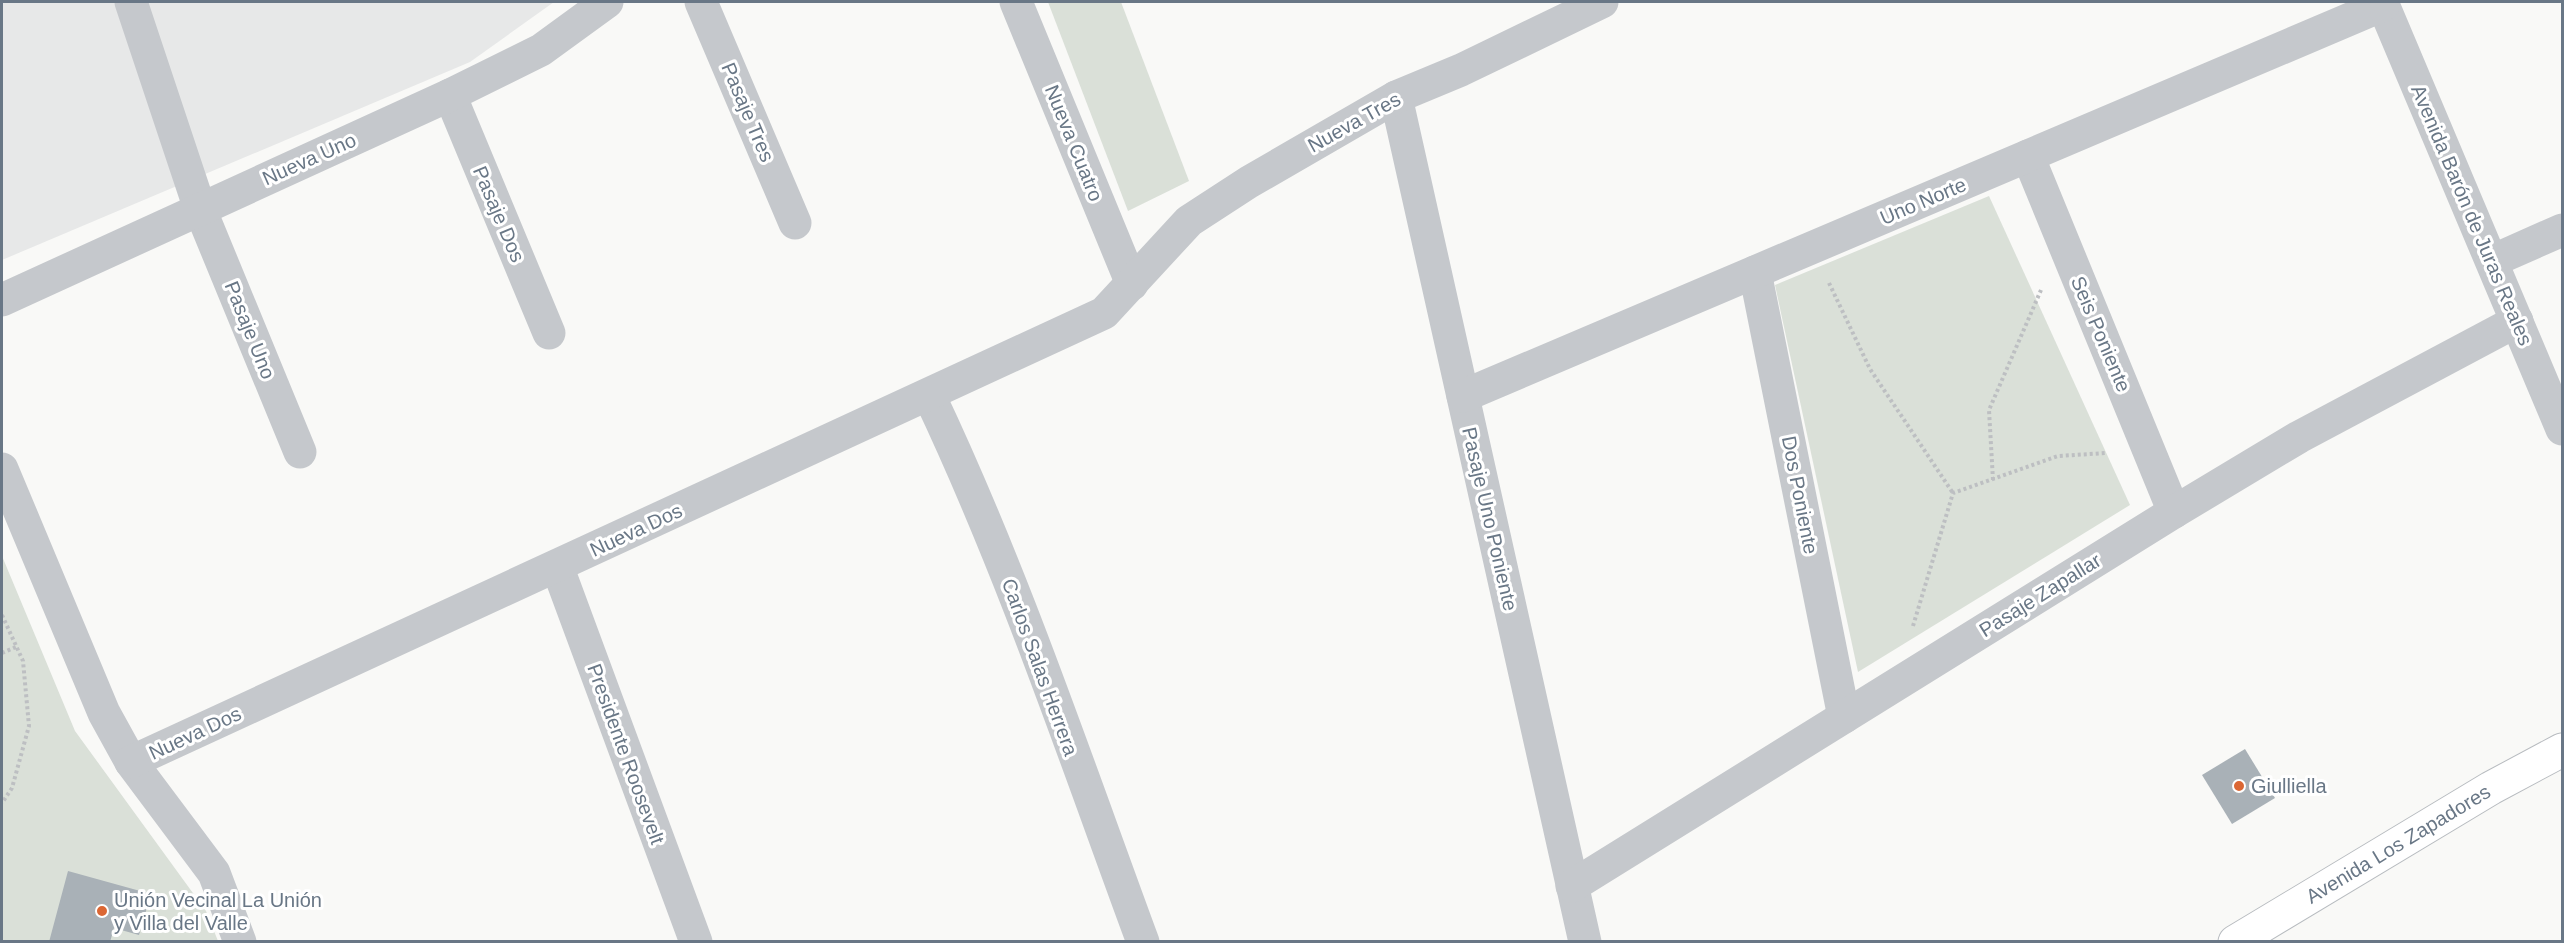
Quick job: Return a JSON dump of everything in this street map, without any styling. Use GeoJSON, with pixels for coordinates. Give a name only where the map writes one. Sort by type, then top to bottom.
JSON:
{"type":"FeatureCollection","features":[{"type":"Feature","properties":{"kind":"main road","name":"Avenida Los Zapadores"},"geometry":{"type":"LineString","coordinates":[[2235,942],[2491,788],[2562,750]]}},
{"type":"Feature","properties":{"kind":"street","name":"Pasaje Uno"},"geometry":{"type":"LineString","coordinates":[[130,2],[200,209],[300,452]]}},
{"type":"Feature","properties":{"kind":"street","name":"Nueva Uno"},"geometry":{"type":"LineString","coordinates":[[2,300],[450,96],[541,50],[607,2]]}},
{"type":"Feature","properties":{"kind":"street","name":"Pasaje Tres"},"geometry":{"type":"LineString","coordinates":[[701,2],[795,223]]}},
{"type":"Feature","properties":{"kind":"street","name":"Nueva Cuatro"},"geometry":{"type":"LineString","coordinates":[[1016,2],[1132,284]]}},
{"type":"Feature","properties":{"kind":"street","name":"Nueva Tres"},"geometry":{"type":"LineString","coordinates":[[1132,284],[1189,221],[1249,182],[1396,97],[1602,2]]}},
{"type":"Feature","properties":{"kind":"street","name":"Uno Norte"},"geometry":{"type":"LineString","coordinates":[[1463,396],[2383,3]]}},
{"type":"Feature","properties":{"kind":"street","name":"Avenida Barón de Juras Reales"},"geometry":{"type":"LineString","coordinates":[[2383,3],[2562,429]]}},
{"type":"Feature","properties":{"kind":"street","name":"Pasaje Dos"},"geometry":{"type":"LineString","coordinates":[[450,96],[549,333]]}},
{"type":"Feature","properties":{"kind":"street","name":"Pasaje Uno Poniente"},"geometry":{"type":"LineString","coordinates":[[1396,97],[1584,942]]}},
{"type":"Feature","properties":{"kind":"street","name":"Seis Poniente"},"geometry":{"type":"LineString","coordinates":[[2028,156],[2174,512]]}},
{"type":"Feature","properties":{"kind":"street"},"geometry":{"type":"LineString","coordinates":[[2492,261],[2562,230]]}},
{"type":"Feature","properties":{"kind":"street","name":"Dos Poniente"},"geometry":{"type":"LineString","coordinates":[[1755,272],[1844,717]]}},
{"type":"Feature","properties":{"kind":"street","name":"Nueva Dos"},"geometry":{"type":"LineString","coordinates":[[131,762],[1104,313],[1132,284]]}},
{"type":"Feature","properties":{"kind":"street","name":"Pasaje Zapallar"},"geometry":{"type":"LineString","coordinates":[[1572,886],[2174,512],[2299,437],[2517,321]]}},
{"type":"Feature","properties":{"kind":"street","name":"Carlos Salas Herrera"},"geometry":{"type":"LineString","coordinates":[[929,395],[964,469],[997,550],[1143,942]]}},
{"type":"Feature","properties":{"kind":"street"},"geometry":{"type":"LineString","coordinates":[[2,469],[104,713],[131,762],[214,873],[240,942]]}},
{"type":"Feature","properties":{"kind":"street","name":"Presidente Roosevelt"},"geometry":{"type":"LineString","coordinates":[[557,566],[696,942]]}},
{"type":"Feature","properties":{"kind":"path"},"geometry":{"type":"LineString","coordinates":[[1993,480],[1989,410],[2062,241]]}},
{"type":"Feature","properties":{"kind":"path"},"geometry":{"type":"LineString","coordinates":[[1813,248],[1870,369],[1953,494]]}},
{"type":"Feature","properties":{"kind":"path"},"geometry":{"type":"LineString","coordinates":[[1953,494],[2058,456],[2149,451]]}},
{"type":"Feature","properties":{"kind":"path"},"geometry":{"type":"LineString","coordinates":[[1913,628],[1953,494]]}},
{"type":"Feature","properties":{"kind":"path"},"geometry":{"type":"LineString","coordinates":[[2,615],[23,662],[28,726],[12,788],[2,803]]}},
{"type":"Feature","properties":{"kind":"path"},"geometry":{"type":"LineString","coordinates":[[2,652],[16,647]]}},
{"type":"Feature","properties":{"kind":"shaded area"},"geometry":{"type":"Polygon","coordinates":[[[2,2],[554,2],[470,62],[2,260],[2,2]]]}},
{"type":"Feature","properties":{"kind":"shaded area"},"geometry":{"type":"Polygon","coordinates":[[[1048,2],[1121,2],[1189,181],[1128,211],[1048,2]]]}},
{"type":"Feature","properties":{"kind":"shaded area"},"geometry":{"type":"Polygon","coordinates":[[[1989,196],[2130,505],[1858,672],[1775,285],[1989,196]]]}},
{"type":"Feature","properties":{"kind":"shaded area"},"geometry":{"type":"Polygon","coordinates":[[[2,556],[75,731],[206,911],[218,941],[2,941],[2,556]]]}},
{"type":"Feature","properties":{"kind":"building","name":"Giulliella"},"geometry":{"type":"Polygon","coordinates":[[[2245,749],[2275,798],[2232,824],[2202,775],[2245,749]]]}},
{"type":"Feature","properties":{"kind":"building","name":"Unión Vecinal La Unión y Villa del Valle"},"geometry":{"type":"Polygon","coordinates":[[[68,871],[151,894],[139,935],[114,928],[110,942],[49,942],[68,871]]]}},
{"type":"Feature","properties":{"kind":"place","name":"Giulliella"},"geometry":{"type":"Point","coordinates":[2239,786]}},
{"type":"Feature","properties":{"kind":"place","name":"Unión Vecinal La Unión y Villa del Valle"},"geometry":{"type":"Point","coordinates":[102,911]}}]}
